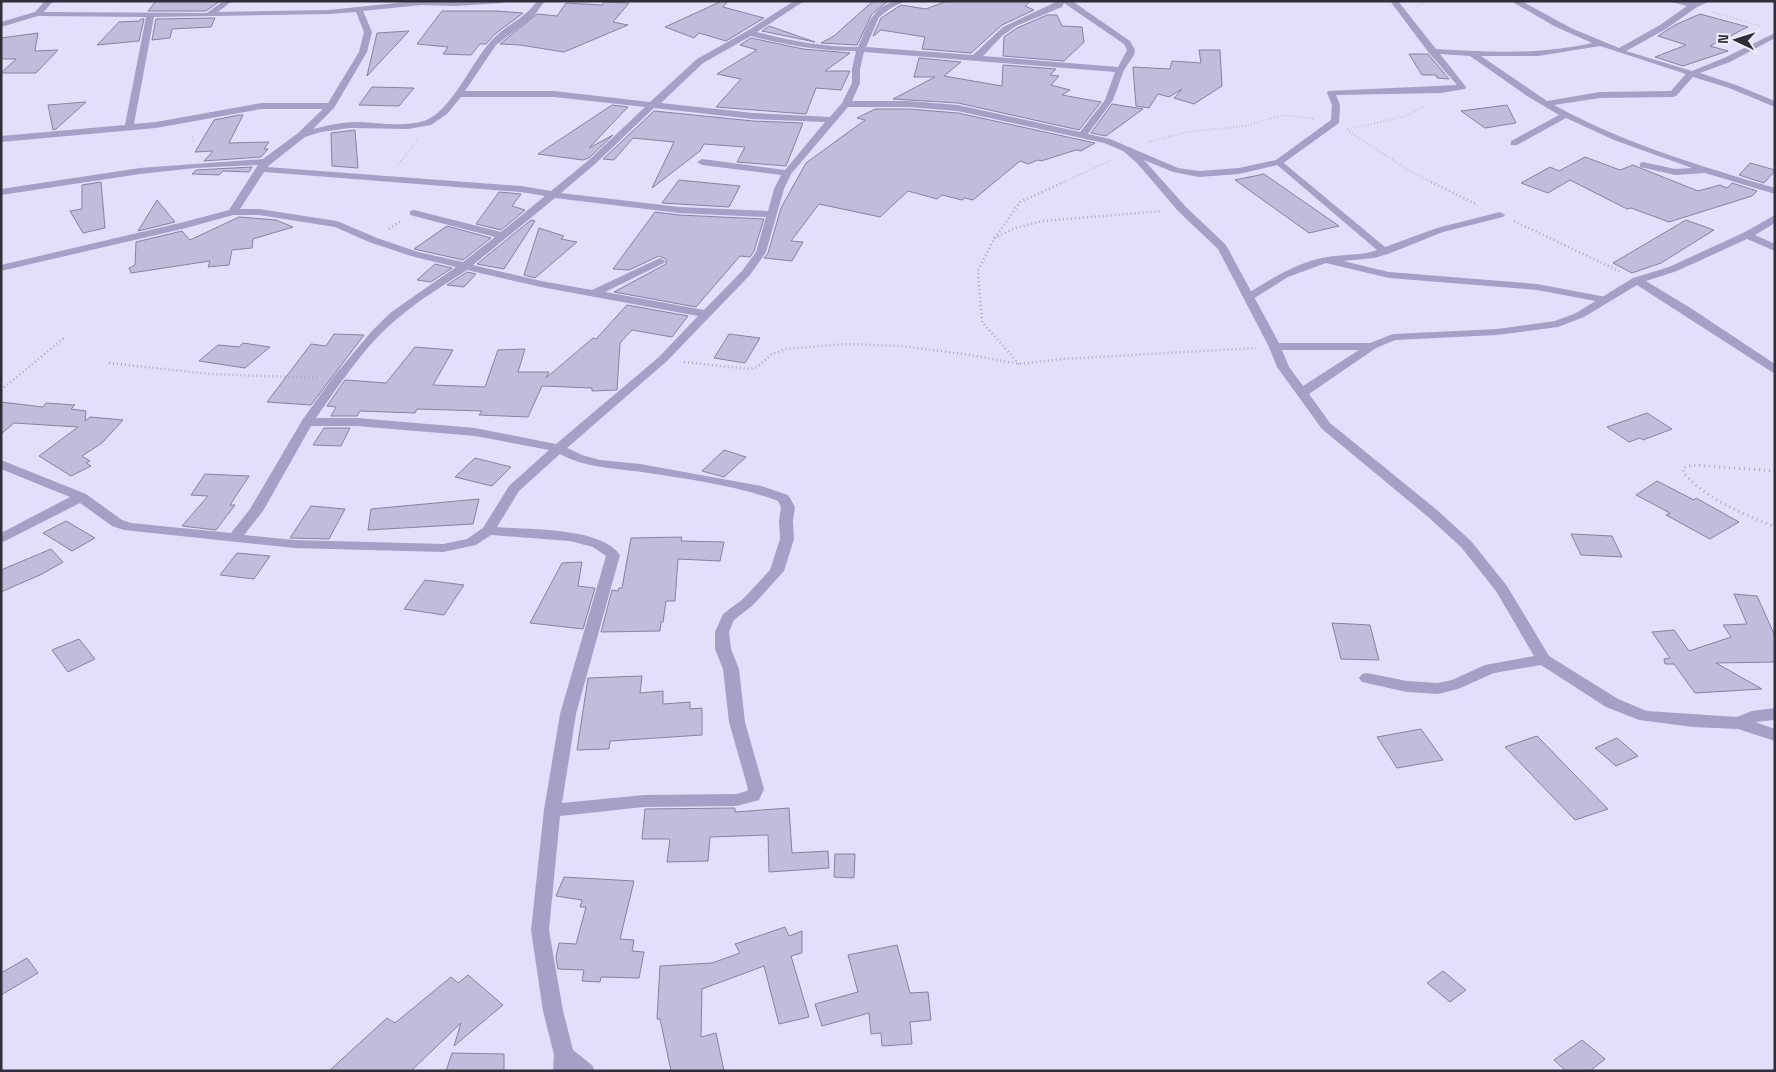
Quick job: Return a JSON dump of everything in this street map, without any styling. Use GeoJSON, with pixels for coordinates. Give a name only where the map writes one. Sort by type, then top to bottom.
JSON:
{"type":"FeatureCollection","features":[{"type":"Feature","properties":{"kind":"street"},"geometry":{"type":"LineString","coordinates":[[38,14],[50,1]]}},
{"type":"Feature","properties":{"kind":"street"},"geometry":{"type":"LineString","coordinates":[[209,16],[228,1]]}},
{"type":"Feature","properties":{"kind":"street"},"geometry":{"type":"LineString","coordinates":[[1,24],[38,14],[209,16],[329,12],[422,2],[455,4],[502,1]]}},
{"type":"Feature","properties":{"kind":"street"},"geometry":{"type":"LineString","coordinates":[[301,135],[327,127],[415,125],[436,119],[457,94],[495,41],[528,19],[536,11],[541,1]]}},
{"type":"Feature","properties":{"kind":"street"},"geometry":{"type":"LineString","coordinates":[[234,538],[256,511],[307,422],[338,379],[376,333],[394,315],[466,265],[555,193],[592,162],[700,61],[750,33],[800,1]]}},
{"type":"Feature","properties":{"kind":"street"},"geometry":{"type":"LineString","coordinates":[[1,464],[80,497],[122,526],[294,544],[443,548],[471,542],[488,531],[514,489],[558,448],[663,359],[746,273],[761,252],[779,189],[787,173],[830,120],[846,104],[856,83],[856,69],[861,49],[876,16],[888,6],[901,1]]}},
{"type":"Feature","properties":{"kind":"street"},"geometry":{"type":"LineString","coordinates":[[974,58],[1017,21],[1058,5],[1062,1]]}},
{"type":"Feature","properties":{"kind":"street"},"geometry":{"type":"LineString","coordinates":[[1066,1],[1127,43],[1131,50],[1130,55],[1120,70],[1108,100],[1082,136]]}},
{"type":"Feature","properties":{"kind":"street"},"geometry":{"type":"LineString","coordinates":[[1515,1],[1542,17],[1600,44],[1750,93],[1775,104]]}},
{"type":"Feature","properties":{"kind":"street"},"geometry":{"type":"LineString","coordinates":[[1672,1],[1694,5]]}},
{"type":"Feature","properties":{"kind":"street"},"geometry":{"type":"LineString","coordinates":[[1619,51],[1662,27],[1694,5],[1706,1]]}},
{"type":"Feature","properties":{"kind":"street"},"geometry":{"type":"LineString","coordinates":[[846,104],[908,104],[958,108],[1107,141],[1176,170],[1199,174],[1239,171],[1280,162],[1336,121],[1336,105],[1331,93],[1458,89],[1462,85],[1432,51],[1398,2]]}},
{"type":"Feature","properties":{"kind":"street"},"geometry":{"type":"LineString","coordinates":[[233,212],[263,165],[301,135],[331,106],[346,83],[363,52],[368,32],[359,10]]}},
{"type":"Feature","properties":{"kind":"street"},"geometry":{"type":"LineString","coordinates":[[129,127],[150,16]]}},
{"type":"Feature","properties":{"kind":"street"},"geometry":{"type":"LineString","coordinates":[[750,33],[809,47],[840,50],[861,49],[1120,70]]}},
{"type":"Feature","properties":{"kind":"street"},"geometry":{"type":"LineString","coordinates":[[1546,104],[1609,95],[1671,94],[1677,91],[1680,83],[1691,74],[1727,60],[1775,35]]}},
{"type":"Feature","properties":{"kind":"street"},"geometry":{"type":"LineString","coordinates":[[1432,51],[1473,54],[1560,52],[1600,44]]}},
{"type":"Feature","properties":{"kind":"street"},"geometry":{"type":"LineString","coordinates":[[1473,54],[1546,104],[1566,115],[1643,148],[1775,191]]}},
{"type":"Feature","properties":{"kind":"street"},"geometry":{"type":"LineString","coordinates":[[457,94],[554,94],[753,116],[830,120]]}},
{"type":"Feature","properties":{"kind":"street"},"geometry":{"type":"LineString","coordinates":[[1,139],[164,123],[261,106],[331,106]]}},
{"type":"Feature","properties":{"kind":"street"},"geometry":{"type":"LineString","coordinates":[[1514,143],[1546,124],[1566,115]]}},
{"type":"Feature","properties":{"kind":"street"},"geometry":{"type":"LineString","coordinates":[[1127,150],[1140,161],[1182,209],[1222,247],[1275,347],[1283,367],[1326,426],[1432,513],[1466,544],[1502,589],[1544,660],[1612,703],[1646,716],[1739,723],[1775,735]]}},
{"type":"Feature","properties":{"kind":"street"},"geometry":{"type":"LineString","coordinates":[[702,162],[787,173]]}},
{"type":"Feature","properties":{"kind":"street"},"geometry":{"type":"LineString","coordinates":[[1,192],[109,173],[195,165],[263,165],[555,193],[595,201],[660,208],[772,214]]}},
{"type":"Feature","properties":{"kind":"street"},"geometry":{"type":"LineString","coordinates":[[1643,165],[1675,172],[1707,170]]}},
{"type":"Feature","properties":{"kind":"street"},"geometry":{"type":"LineString","coordinates":[[1,268],[186,225],[233,212],[258,212],[337,224],[397,248],[541,284],[707,314]]}},
{"type":"Feature","properties":{"kind":"street"},"geometry":{"type":"LineString","coordinates":[[414,213],[501,235]]}},
{"type":"Feature","properties":{"kind":"street"},"geometry":{"type":"LineString","coordinates":[[1302,392],[1372,346],[1393,337],[1497,332],[1558,324],[1580,315],[1637,280],[1673,269],[1747,235],[1775,218]]}},
{"type":"Feature","properties":{"kind":"street"},"geometry":{"type":"LineString","coordinates":[[1747,235],[1775,248]]}},
{"type":"Feature","properties":{"kind":"street"},"geometry":{"type":"LineString","coordinates":[[593,294],[660,261]]}},
{"type":"Feature","properties":{"kind":"street"},"geometry":{"type":"LineString","coordinates":[[1637,280],[1688,311],[1775,370]]}},
{"type":"Feature","properties":{"kind":"street"},"geometry":{"type":"LineString","coordinates":[[1275,347],[1372,346]]}},
{"type":"Feature","properties":{"kind":"street"},"geometry":{"type":"LineString","coordinates":[[307,422],[367,423],[475,432],[558,448],[577,458],[598,464],[640,468],[761,490],[783,498],[788,507],[786,521],[787,539],[777,571],[748,602],[728,616],[722,632],[723,649],[731,669],[737,722],[756,789],[753,796],[737,800],[644,801],[552,810]]}},
{"type":"Feature","properties":{"kind":"street"},"geometry":{"type":"LineString","coordinates":[[1,539],[80,497]]}},
{"type":"Feature","properties":{"kind":"street"},"geometry":{"type":"LineString","coordinates":[[488,531],[570,537],[598,544],[613,556],[568,714],[552,810],[540,930],[563,1063],[585,1071]]}},
{"type":"Feature","properties":{"kind":"street"},"geometry":{"type":"LineString","coordinates":[[1367,678],[1426,689],[1447,688],[1466,681],[1483,671],[1519,662],[1544,660]]}},
{"type":"Feature","properties":{"kind":"street"},"geometry":{"type":"LineString","coordinates":[[1739,723],[1752,717],[1775,714]]}},
{"type":"Feature","properties":{"kind":"lane"},"geometry":{"type":"LineString","coordinates":[[1280,162],[1384,252]]}},
{"type":"Feature","properties":{"kind":"lane"},"geometry":{"type":"LineString","coordinates":[[1249,298],[1285,275],[1306,266],[1326,260],[1365,257],[1384,252],[1440,230],[1500,215]]}},
{"type":"Feature","properties":{"kind":"lane"},"geometry":{"type":"LineString","coordinates":[[1326,260],[1408,277],[1537,287],[1606,300]]}},
{"type":"Feature","properties":{"kind":"path"},"geometry":{"type":"LineString","coordinates":[[1694,5],[1765,28]]}},
{"type":"Feature","properties":{"kind":"path"},"geometry":{"type":"LineString","coordinates":[[1347,130],[1406,116],[1434,99],[1441,90]]}},
{"type":"Feature","properties":{"kind":"path"},"geometry":{"type":"LineString","coordinates":[[1019,364],[982,322],[978,272],[994,239],[1020,202],[1112,159],[1127,150],[1178,134],[1246,126],[1288,115],[1333,123]]}},
{"type":"Feature","properties":{"kind":"path"},"geometry":{"type":"LineString","coordinates":[[387,178],[436,119]]}},
{"type":"Feature","properties":{"kind":"path"},"geometry":{"type":"LineString","coordinates":[[994,239],[1016,228],[1043,220],[1116,216],[1182,209]]}},
{"type":"Feature","properties":{"kind":"path"},"geometry":{"type":"LineString","coordinates":[[1,390],[65,337]]}},
{"type":"Feature","properties":{"kind":"path"},"geometry":{"type":"LineString","coordinates":[[663,359],[749,369],[757,367],[772,354],[786,349],[846,344],[901,346],[971,355],[1019,364],[1062,359],[1275,347]]}},
{"type":"Feature","properties":{"kind":"path"},"geometry":{"type":"LineString","coordinates":[[109,363],[210,374],[338,379]]}},
{"type":"Feature","properties":{"kind":"path"},"geometry":{"type":"LineString","coordinates":[[1775,471],[1692,465],[1683,468],[1683,472],[1690,480],[1711,495],[1746,515],[1775,527]]}},
{"type":"Feature","properties":{"kind":"building"},"geometry":{"type":"Polygon","coordinates":[[[156,1],[220,1],[206,11],[148,11],[156,1]]]}},
{"type":"Feature","properties":{"kind":"building"},"geometry":{"type":"Polygon","coordinates":[[[722,1],[728,1],[723,7],[764,18],[726,41],[699,33],[694,38],[665,27],[722,1]]]}},
{"type":"Feature","properties":{"kind":"building"},"geometry":{"type":"Polygon","coordinates":[[[873,1],[887,2],[872,14],[857,45],[821,43],[834,36],[873,1]]]}},
{"type":"Feature","properties":{"kind":"building"},"geometry":{"type":"Polygon","coordinates":[[[947,1],[1031,1],[1025,6],[1034,10],[1002,25],[971,53],[922,49],[925,37],[881,30],[873,36],[881,18],[901,5],[926,9],[947,1]]]}},
{"type":"Feature","properties":{"kind":"building"},"geometry":{"type":"Polygon","coordinates":[[[604,2],[629,3],[613,22],[628,25],[564,52],[500,44],[537,14],[557,16],[566,3],[602,5],[604,2]]]}},
{"type":"Feature","properties":{"kind":"building"},"geometry":{"type":"Polygon","coordinates":[[[442,11],[523,13],[495,34],[486,44],[480,44],[471,55],[443,54],[448,47],[417,44],[442,11]]]}},
{"type":"Feature","properties":{"kind":"building"},"geometry":{"type":"Polygon","coordinates":[[[1700,14],[1748,27],[1710,46],[1728,51],[1683,66],[1655,57],[1686,45],[1658,36],[1675,25],[1700,14]]]}},
{"type":"Feature","properties":{"kind":"building"},"geometry":{"type":"Polygon","coordinates":[[[1047,15],[1057,15],[1062,26],[1082,27],[1084,42],[1064,61],[1003,56],[1004,37],[1017,28],[1047,15]]]}},
{"type":"Feature","properties":{"kind":"building"},"geometry":{"type":"Polygon","coordinates":[[[215,18],[211,27],[172,29],[170,38],[152,40],[156,19],[215,18]]]}},
{"type":"Feature","properties":{"kind":"building"},"geometry":{"type":"Polygon","coordinates":[[[144,19],[139,41],[97,45],[119,22],[139,21],[144,19]]]}},
{"type":"Feature","properties":{"kind":"building"},"geometry":{"type":"Polygon","coordinates":[[[769,26],[815,42],[762,31],[769,26]]]}},
{"type":"Feature","properties":{"kind":"building"},"geometry":{"type":"Polygon","coordinates":[[[409,31],[367,76],[377,33],[409,31]]]}},
{"type":"Feature","properties":{"kind":"building"},"geometry":{"type":"Polygon","coordinates":[[[38,33],[35,51],[58,50],[36,73],[1,73],[16,59],[1,59],[1,38],[38,33]]]}},
{"type":"Feature","properties":{"kind":"building"},"geometry":{"type":"Polygon","coordinates":[[[751,38],[803,49],[850,53],[825,71],[850,71],[841,90],[816,88],[806,114],[716,107],[741,79],[717,74],[757,50],[740,45],[751,38]]]}},
{"type":"Feature","properties":{"kind":"building"},"geometry":{"type":"Polygon","coordinates":[[[1199,50],[1220,50],[1222,86],[1194,104],[1174,98],[1182,89],[1169,97],[1158,94],[1149,108],[1136,106],[1133,67],[1170,69],[1172,61],[1201,63],[1199,50]]]}},
{"type":"Feature","properties":{"kind":"building"},"geometry":{"type":"Polygon","coordinates":[[[1409,54],[1428,54],[1449,79],[1437,78],[1436,75],[1422,75],[1409,54]]]}},
{"type":"Feature","properties":{"kind":"building"},"geometry":{"type":"Polygon","coordinates":[[[919,58],[961,62],[944,76],[1002,86],[1003,65],[1056,69],[1050,75],[1059,76],[1051,85],[1070,90],[1062,95],[1101,102],[1079,130],[958,103],[893,99],[935,77],[914,77],[919,58]]]}},
{"type":"Feature","properties":{"kind":"building"},"geometry":{"type":"Polygon","coordinates":[[[372,87],[414,88],[399,106],[359,105],[372,87]]]}},
{"type":"Feature","properties":{"kind":"building"},"geometry":{"type":"Polygon","coordinates":[[[86,102],[56,129],[53,130],[48,105],[86,102]]]}},
{"type":"Feature","properties":{"kind":"building"},"geometry":{"type":"Polygon","coordinates":[[[1112,104],[1143,109],[1106,136],[1091,133],[1112,104]]]}},
{"type":"Feature","properties":{"kind":"building"},"geometry":{"type":"Polygon","coordinates":[[[612,105],[628,107],[589,148],[613,135],[589,158],[583,160],[538,154],[612,105]]]}},
{"type":"Feature","properties":{"kind":"building"},"geometry":{"type":"Polygon","coordinates":[[[1507,105],[1516,123],[1485,128],[1461,111],[1507,105]]]}},
{"type":"Feature","properties":{"kind":"building"},"geometry":{"type":"Polygon","coordinates":[[[875,109],[908,109],[958,113],[1095,143],[1081,151],[1076,150],[1041,161],[1038,160],[1028,164],[1020,161],[973,200],[965,198],[962,200],[942,195],[937,199],[908,191],[880,217],[819,204],[791,241],[803,242],[792,261],[764,258],[768,253],[781,208],[806,163],[865,120],[857,118],[875,109]]]}},
{"type":"Feature","properties":{"kind":"building"},"geometry":{"type":"Polygon","coordinates":[[[654,111],[753,121],[803,123],[786,166],[737,162],[745,147],[704,144],[700,151],[652,188],[674,142],[633,138],[614,160],[603,159],[654,111]]]}},
{"type":"Feature","properties":{"kind":"building"},"geometry":{"type":"Polygon","coordinates":[[[243,115],[229,143],[269,142],[264,149],[268,149],[261,157],[204,161],[213,151],[195,152],[214,120],[243,115]]]}},
{"type":"Feature","properties":{"kind":"building"},"geometry":{"type":"Polygon","coordinates":[[[355,130],[358,168],[332,166],[331,133],[355,130]]]}},
{"type":"Feature","properties":{"kind":"building"},"geometry":{"type":"Polygon","coordinates":[[[1585,157],[1620,170],[1633,165],[1698,191],[1720,185],[1727,188],[1732,183],[1757,191],[1752,196],[1669,222],[1631,208],[1627,209],[1570,180],[1548,193],[1521,183],[1550,167],[1559,171],[1585,157]]]}},
{"type":"Feature","properties":{"kind":"building"},"geometry":{"type":"Polygon","coordinates":[[[1750,163],[1775,171],[1764,183],[1739,175],[1750,163]]]}},
{"type":"Feature","properties":{"kind":"building"},"geometry":{"type":"Polygon","coordinates":[[[252,167],[249,172],[223,171],[219,175],[192,174],[196,170],[252,167]]]}},
{"type":"Feature","properties":{"kind":"building"},"geometry":{"type":"Polygon","coordinates":[[[1264,174],[1339,226],[1309,233],[1235,180],[1264,174]]]}},
{"type":"Feature","properties":{"kind":"building"},"geometry":{"type":"Polygon","coordinates":[[[679,180],[740,186],[729,207],[662,203],[679,180]]]}},
{"type":"Feature","properties":{"kind":"building"},"geometry":{"type":"Polygon","coordinates":[[[101,182],[105,228],[83,233],[70,211],[82,209],[82,185],[101,182]]]}},
{"type":"Feature","properties":{"kind":"building"},"geometry":{"type":"Polygon","coordinates":[[[499,192],[521,194],[512,206],[525,210],[501,230],[476,224],[499,192]]]}},
{"type":"Feature","properties":{"kind":"building"},"geometry":{"type":"Polygon","coordinates":[[[157,200],[175,222],[138,231],[157,200]]]}},
{"type":"Feature","properties":{"kind":"building"},"geometry":{"type":"Polygon","coordinates":[[[655,212],[764,219],[754,251],[750,257],[740,256],[696,307],[614,292],[666,264],[666,259],[659,256],[629,270],[613,269],[655,212]]]}},
{"type":"Feature","properties":{"kind":"building"},"geometry":{"type":"Polygon","coordinates":[[[239,217],[276,220],[293,227],[253,239],[252,248],[232,250],[229,265],[208,267],[210,261],[131,273],[129,268],[135,265],[136,242],[182,231],[190,240],[239,217]]]}},
{"type":"Feature","properties":{"kind":"building"},"geometry":{"type":"Polygon","coordinates":[[[531,220],[535,221],[504,269],[477,264],[531,220]]]}},
{"type":"Feature","properties":{"kind":"building"},"geometry":{"type":"Polygon","coordinates":[[[1686,220],[1714,230],[1661,263],[1632,273],[1613,263],[1686,220]]]}},
{"type":"Feature","properties":{"kind":"building"},"geometry":{"type":"Polygon","coordinates":[[[447,226],[491,238],[463,260],[414,249],[447,226]]]}},
{"type":"Feature","properties":{"kind":"building"},"geometry":{"type":"Polygon","coordinates":[[[539,228],[564,236],[561,239],[577,242],[535,278],[524,275],[539,228]]]}},
{"type":"Feature","properties":{"kind":"building"},"geometry":{"type":"Polygon","coordinates":[[[435,264],[452,268],[431,282],[417,280],[435,264]]]}},
{"type":"Feature","properties":{"kind":"building"},"geometry":{"type":"Polygon","coordinates":[[[467,272],[476,274],[464,287],[447,285],[467,272]]]}},
{"type":"Feature","properties":{"kind":"building"},"geometry":{"type":"Polygon","coordinates":[[[627,305],[688,316],[672,337],[632,330],[620,343],[617,390],[592,391],[592,388],[542,386],[528,417],[479,415],[482,411],[417,409],[415,413],[360,411],[357,416],[331,416],[336,407],[327,406],[345,380],[386,383],[415,347],[453,350],[433,385],[485,387],[498,350],[525,349],[518,372],[549,372],[546,378],[593,338],[596,339],[627,305]]]}},
{"type":"Feature","properties":{"kind":"building"},"geometry":{"type":"Polygon","coordinates":[[[334,334],[364,335],[311,405],[267,402],[311,344],[326,346],[334,334]]]}},
{"type":"Feature","properties":{"kind":"building"},"geometry":{"type":"Polygon","coordinates":[[[729,334],[760,338],[745,363],[714,358],[729,334]]]}},
{"type":"Feature","properties":{"kind":"building"},"geometry":{"type":"Polygon","coordinates":[[[243,343],[270,347],[245,368],[199,361],[218,345],[239,347],[243,343]]]}},
{"type":"Feature","properties":{"kind":"building"},"geometry":{"type":"Polygon","coordinates":[[[1,402],[43,407],[46,403],[75,405],[71,409],[86,411],[85,421],[90,417],[123,420],[102,443],[82,456],[90,461],[86,463],[91,466],[71,476],[39,456],[78,427],[14,423],[1,434],[1,402]]]}},
{"type":"Feature","properties":{"kind":"building"},"geometry":{"type":"Polygon","coordinates":[[[1647,413],[1672,429],[1643,440],[1640,438],[1629,442],[1607,427],[1647,413]]]}},
{"type":"Feature","properties":{"kind":"building"},"geometry":{"type":"Polygon","coordinates":[[[324,428],[350,428],[341,446],[313,445],[324,428]]]}},
{"type":"Feature","properties":{"kind":"building"},"geometry":{"type":"Polygon","coordinates":[[[724,450],[746,457],[724,477],[702,471],[724,450]]]}},
{"type":"Feature","properties":{"kind":"building"},"geometry":{"type":"Polygon","coordinates":[[[475,458],[511,467],[492,486],[455,477],[475,458]]]}},
{"type":"Feature","properties":{"kind":"building"},"geometry":{"type":"Polygon","coordinates":[[[205,474],[249,476],[230,505],[235,505],[216,530],[182,526],[208,496],[191,495],[205,474]]]}},
{"type":"Feature","properties":{"kind":"building"},"geometry":{"type":"Polygon","coordinates":[[[1657,481],[1694,500],[1696,498],[1739,522],[1710,539],[1666,515],[1670,513],[1636,495],[1657,481]]]}},
{"type":"Feature","properties":{"kind":"building"},"geometry":{"type":"Polygon","coordinates":[[[479,499],[473,524],[368,530],[371,509],[479,499]]]}},
{"type":"Feature","properties":{"kind":"building"},"geometry":{"type":"Polygon","coordinates":[[[311,506],[345,509],[329,539],[290,538],[311,506]]]}},
{"type":"Feature","properties":{"kind":"building"},"geometry":{"type":"Polygon","coordinates":[[[66,521],[95,538],[72,551],[43,533],[66,521]]]}},
{"type":"Feature","properties":{"kind":"building"},"geometry":{"type":"Polygon","coordinates":[[[1571,534],[1612,536],[1622,557],[1581,555],[1571,534]]]}},
{"type":"Feature","properties":{"kind":"building"},"geometry":{"type":"Polygon","coordinates":[[[682,537],[681,541],[724,542],[720,561],[678,559],[675,601],[666,601],[660,631],[601,632],[612,590],[618,591],[619,588],[622,588],[631,538],[682,537]]]}},
{"type":"Feature","properties":{"kind":"building"},"geometry":{"type":"Polygon","coordinates":[[[51,549],[63,562],[42,574],[1,592],[1,570],[51,549]]]}},
{"type":"Feature","properties":{"kind":"building"},"geometry":{"type":"Polygon","coordinates":[[[237,553],[270,556],[254,579],[220,575],[237,553]]]}},
{"type":"Feature","properties":{"kind":"building"},"geometry":{"type":"Polygon","coordinates":[[[582,562],[578,586],[595,588],[583,629],[530,623],[562,563],[582,562]]]}},
{"type":"Feature","properties":{"kind":"building"},"geometry":{"type":"Polygon","coordinates":[[[425,580],[464,585],[444,615],[404,609],[425,580]]]}},
{"type":"Feature","properties":{"kind":"building"},"geometry":{"type":"Polygon","coordinates":[[[1734,594],[1757,596],[1775,636],[1775,662],[1716,663],[1762,689],[1695,693],[1674,664],[1665,664],[1664,659],[1670,658],[1652,632],[1674,630],[1689,651],[1731,637],[1723,625],[1747,624],[1734,594]]]}},
{"type":"Feature","properties":{"kind":"building"},"geometry":{"type":"Polygon","coordinates":[[[1332,623],[1370,625],[1379,660],[1341,659],[1332,623]]]}},
{"type":"Feature","properties":{"kind":"building"},"geometry":{"type":"Polygon","coordinates":[[[79,639],[95,659],[68,672],[52,650],[79,639]]]}},
{"type":"Feature","properties":{"kind":"building"},"geometry":{"type":"Polygon","coordinates":[[[642,676],[640,693],[663,691],[663,704],[690,702],[690,709],[702,708],[702,735],[610,741],[609,749],[577,750],[588,678],[642,676]]]}},
{"type":"Feature","properties":{"kind":"building"},"geometry":{"type":"Polygon","coordinates":[[[1421,729],[1443,760],[1397,768],[1377,737],[1421,729]]]}},
{"type":"Feature","properties":{"kind":"building"},"geometry":{"type":"Polygon","coordinates":[[[1537,736],[1608,809],[1575,820],[1505,747],[1537,736]]]}},
{"type":"Feature","properties":{"kind":"building"},"geometry":{"type":"Polygon","coordinates":[[[1617,738],[1638,756],[1616,766],[1595,748],[1617,738]]]}},
{"type":"Feature","properties":{"kind":"building"},"geometry":{"type":"Polygon","coordinates":[[[735,808],[735,812],[789,808],[792,853],[828,851],[829,868],[769,872],[768,835],[710,837],[708,861],[667,862],[670,839],[642,839],[645,809],[735,808]]]}},
{"type":"Feature","properties":{"kind":"building"},"geometry":{"type":"Polygon","coordinates":[[[835,854],[855,854],[854,878],[834,877],[835,854]]]}},
{"type":"Feature","properties":{"kind":"building"},"geometry":{"type":"Polygon","coordinates":[[[564,877],[634,881],[620,939],[634,940],[632,951],[644,952],[639,978],[601,977],[600,982],[582,981],[584,970],[558,969],[556,957],[559,943],[576,944],[586,907],[580,907],[582,900],[556,896],[564,877]]]}},
{"type":"Feature","properties":{"kind":"building"},"geometry":{"type":"Polygon","coordinates":[[[785,927],[789,936],[802,931],[802,953],[791,956],[809,1017],[779,1024],[764,966],[702,989],[701,1037],[716,1033],[724,1071],[671,1071],[660,1019],[657,1019],[660,966],[712,963],[740,953],[735,944],[785,927]]]}},
{"type":"Feature","properties":{"kind":"building"},"geometry":{"type":"Polygon","coordinates":[[[897,945],[910,993],[928,992],[931,1020],[910,1022],[912,1044],[882,1046],[881,1033],[871,1034],[869,1013],[822,1026],[815,1004],[858,992],[848,955],[897,945]]]}},
{"type":"Feature","properties":{"kind":"building"},"geometry":{"type":"Polygon","coordinates":[[[27,958],[38,973],[1,995],[1,973],[27,958]]]}},
{"type":"Feature","properties":{"kind":"building"},"geometry":{"type":"Polygon","coordinates":[[[1443,971],[1466,990],[1450,1002],[1427,983],[1443,971]]]}},
{"type":"Feature","properties":{"kind":"building"},"geometry":{"type":"Polygon","coordinates":[[[468,975],[503,1005],[454,1046],[461,1023],[411,1071],[329,1071],[387,1018],[395,1023],[451,977],[458,983],[468,975]]]}},
{"type":"Feature","properties":{"kind":"building"},"geometry":{"type":"Polygon","coordinates":[[[1582,1040],[1605,1059],[1590,1071],[1566,1071],[1554,1060],[1582,1040]]]}},
{"type":"Feature","properties":{"kind":"building"},"geometry":{"type":"Polygon","coordinates":[[[452,1053],[504,1054],[504,1071],[446,1071],[452,1053]]]}}]}
